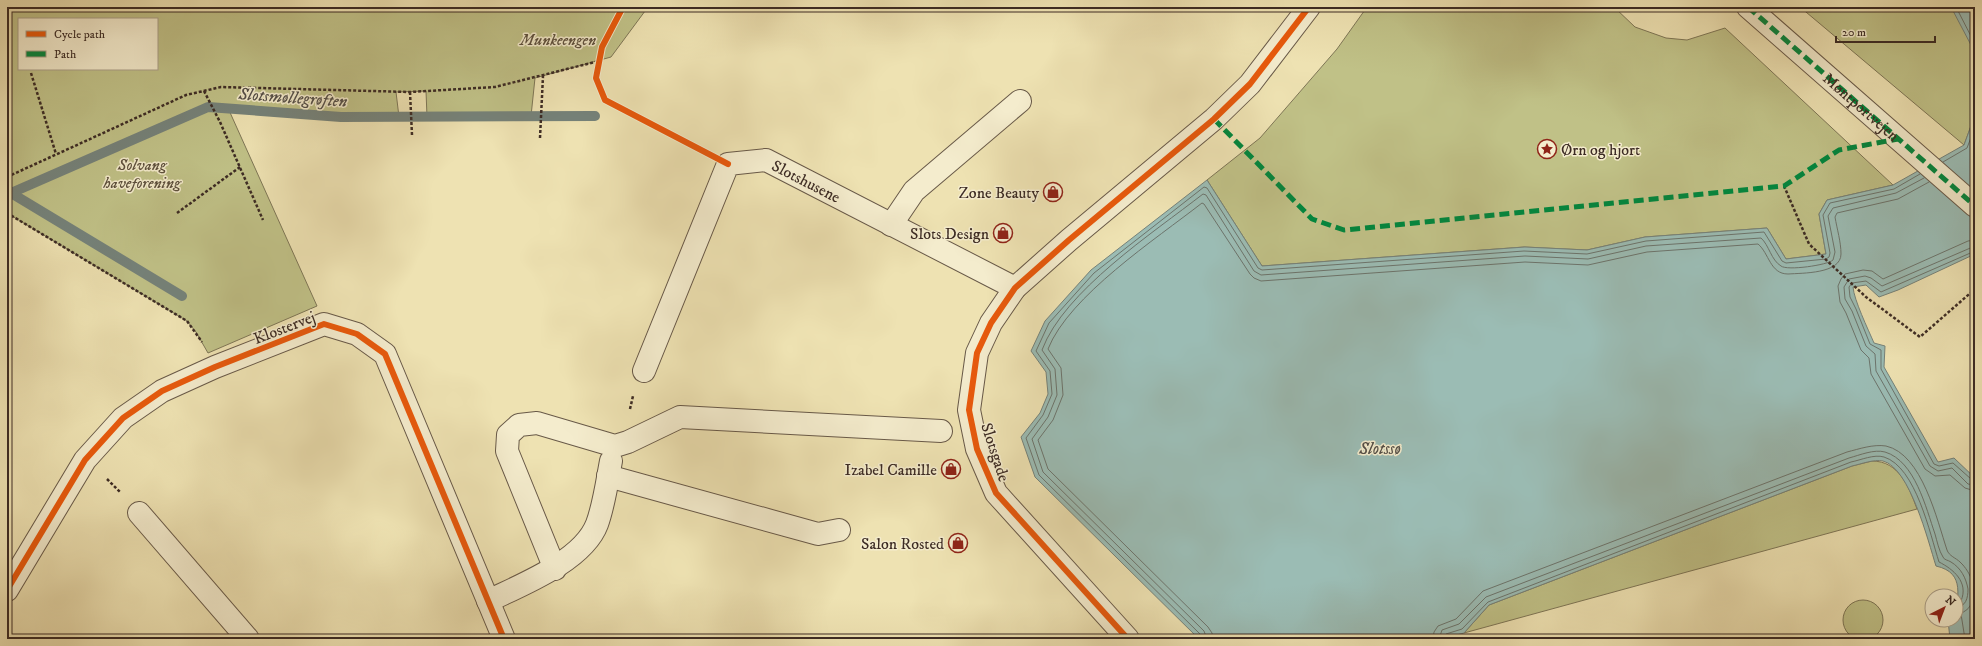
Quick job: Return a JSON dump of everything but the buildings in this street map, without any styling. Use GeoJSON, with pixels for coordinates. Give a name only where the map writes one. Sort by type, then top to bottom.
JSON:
{"type":"FeatureCollection","features":[{"type":"Feature","properties":{"kind":"street","name":"Slotsgade"},"geometry":{"type":"LineString","coordinates":[[1128,639],[996,494],[977,449],[969,410],[977,353],[991,323],[1015,288],[1069,240],[1167,160],[1250,84],[1309,7]]}},
{"type":"Feature","properties":{"kind":"street","name":"Møntportvejen"},"geometry":{"type":"LineString","coordinates":[[1748,7],[1975,206]]}},
{"type":"Feature","properties":{"kind":"street"},"geometry":{"type":"LineString","coordinates":[[891,225],[914,191],[1020,102]]}},
{"type":"Feature","properties":{"kind":"street","name":"Slotshusene"},"geometry":{"type":"LineString","coordinates":[[644,371],[728,164],[766,160],[1015,288]]}},
{"type":"Feature","properties":{"kind":"street","name":"Klostervej"},"geometry":{"type":"LineString","coordinates":[[7,590],[86,460],[123,418],[162,391],[215,367],[324,324],[357,334],[385,354],[504,639]]}},
{"type":"Feature","properties":{"kind":"street"},"geometry":{"type":"LineString","coordinates":[[555,568],[507,451],[508,435],[519,425],[537,423],[615,446],[628,442],[680,417],[941,431]]}},
{"type":"Feature","properties":{"kind":"street"},"geometry":{"type":"LineString","coordinates":[[488,601],[555,568],[584,544],[597,525],[615,446]]}},
{"type":"Feature","properties":{"kind":"street"},"geometry":{"type":"LineString","coordinates":[[608,476],[818,534],[839,530]]}},
{"type":"Feature","properties":{"kind":"street"},"geometry":{"type":"LineString","coordinates":[[139,513],[248,639]]}},
{"type":"Feature","properties":{"kind":"path"},"geometry":{"type":"LineString","coordinates":[[7,176],[186,94],[204,90],[221,87],[410,92],[495,87],[543,76],[600,60]]}},
{"type":"Feature","properties":{"kind":"path"},"geometry":{"type":"LineString","coordinates":[[31,73],[56,154]]}},
{"type":"Feature","properties":{"kind":"path"},"geometry":{"type":"LineString","coordinates":[[540,138],[543,76]]}},
{"type":"Feature","properties":{"kind":"path"},"geometry":{"type":"LineString","coordinates":[[204,90],[220,122],[263,220]]}},
{"type":"Feature","properties":{"kind":"path"},"geometry":{"type":"LineString","coordinates":[[410,92],[412,136]]}},
{"type":"Feature","properties":{"kind":"path"},"geometry":{"type":"LineString","coordinates":[[177,213],[240,167]]}},
{"type":"Feature","properties":{"kind":"path"},"geometry":{"type":"LineString","coordinates":[[1784,186],[1809,244],[1866,297],[1920,337],[1975,289]]}},
{"type":"Feature","properties":{"kind":"path"},"geometry":{"type":"LineString","coordinates":[[7,213],[187,321],[196,332],[215,367]]}},
{"type":"Feature","properties":{"kind":"green space","name":"Solvang haveforening"},"geometry":{"type":"Polygon","coordinates":[[[7,7],[648,7],[611,57],[535,78],[531,116],[427,117],[426,91],[396,92],[399,117],[341,117],[228,108],[317,306],[208,353],[196,332],[187,321],[7,213],[7,7]]]}},
{"type":"Feature","properties":{"kind":"green space"},"geometry":{"type":"Polygon","coordinates":[[[1367,7],[1614,7],[1635,27],[1666,38],[1687,40],[1725,28],[1893,185],[1827,200],[1819,214],[1826,254],[1786,259],[1767,228],[1645,237],[1587,250],[1524,247],[1262,266],[1207,180],[1260,138],[1337,49],[1367,7]]]}},
{"type":"Feature","properties":{"kind":"green space"},"geometry":{"type":"Polygon","coordinates":[[[1800,7],[1975,7],[1975,115],[1964,145],[1800,7]]]}},
{"type":"Feature","properties":{"kind":"green space"},"geometry":{"type":"Polygon","coordinates":[[[1872,461],[1889,465],[1896,470],[1906,484],[1917,509],[1464,633],[1489,605],[1852,466],[1872,461]]]}},
{"type":"Feature","properties":{"kind":"green space"},"geometry":{"type":"Polygon","coordinates":[[[1867,600],[1874,603],[1880,609],[1883,620],[1882,628],[1874,637],[1867,640],[1859,640],[1852,637],[1844,628],[1843,616],[1846,609],[1855,601],[1867,600]]]}},
{"type":"Feature","properties":{"kind":"water"},"geometry":{"type":"Polygon","coordinates":[[[1951,7],[1975,7],[1975,49],[1971,45],[1951,7]]]}},
{"type":"Feature","properties":{"kind":"water","name":"Slotssø"},"geometry":{"type":"Polygon","coordinates":[[[1975,115],[1975,254],[1898,290],[1879,297],[1866,285],[1853,287],[1859,307],[1874,343],[1885,346],[1884,367],[1938,462],[1954,458],[1975,478],[1975,639],[1950,639],[1949,628],[1964,628],[1964,588],[1958,588],[1956,580],[1946,569],[1936,566],[1917,507],[1902,477],[1893,466],[1883,461],[1872,461],[1852,466],[1489,605],[1464,633],[1442,639],[1199,639],[1035,477],[1021,437],[1040,413],[1048,394],[1046,372],[1031,351],[1045,321],[1091,270],[1207,180],[1262,266],[1525,247],[1587,250],[1645,237],[1767,228],[1786,259],[1826,254],[1819,214],[1827,200],[1893,185],[1964,145],[1975,115]]]}},
{"type":"Feature","properties":{"kind":"waterway","name":"Slotsmøllegrøften"},"geometry":{"type":"LineString","coordinates":[[7,190],[11,193],[208,107],[341,117],[595,116]]}},
{"type":"Feature","properties":{"kind":"waterway"},"geometry":{"type":"LineString","coordinates":[[11,193],[182,296]]}},
{"type":"Feature","properties":{"kind":"marked path"},"geometry":{"type":"LineString","coordinates":[[1748,7],[1975,206]]}},
{"type":"Feature","properties":{"kind":"marked path"},"geometry":{"type":"LineString","coordinates":[[1214,119],[1312,219],[1344,230],[1784,186],[1839,150],[1898,139]]}},
{"type":"Feature","properties":{"kind":"cycle path"},"geometry":{"type":"LineString","coordinates":[[623,7],[602,47],[596,78],[605,100],[728,164]]}},
{"type":"Feature","properties":{"kind":"cycle path"},"geometry":{"type":"LineString","coordinates":[[1128,639],[996,493],[977,449],[969,410],[977,353],[991,323],[1015,288],[1069,240],[1214,119],[1250,84],[1309,7]]}},
{"type":"Feature","properties":{"kind":"cycle path"},"geometry":{"type":"LineString","coordinates":[[7,590],[85,460],[123,418],[162,391],[215,367],[324,324],[357,334],[385,354],[504,639]]}},
{"type":"Feature","properties":{"kind":"place","name":"Ørn og hjort"},"geometry":{"type":"Point","coordinates":[1547,149]}},
{"type":"Feature","properties":{"kind":"place","name":"Zone Beauty"},"geometry":{"type":"Point","coordinates":[1053,192]}},
{"type":"Feature","properties":{"kind":"place","name":"Slots Design"},"geometry":{"type":"Point","coordinates":[1003,233]}},
{"type":"Feature","properties":{"kind":"place","name":"Izabel Camille"},"geometry":{"type":"Point","coordinates":[951,469]}},
{"type":"Feature","properties":{"kind":"place","name":"Salon Rosted"},"geometry":{"type":"Point","coordinates":[958,543]}},
{"type":"Feature","properties":{"kind":"park label","name":"Munkeengen"},"geometry":{"type":"Point","coordinates":[558,39]}}]}
